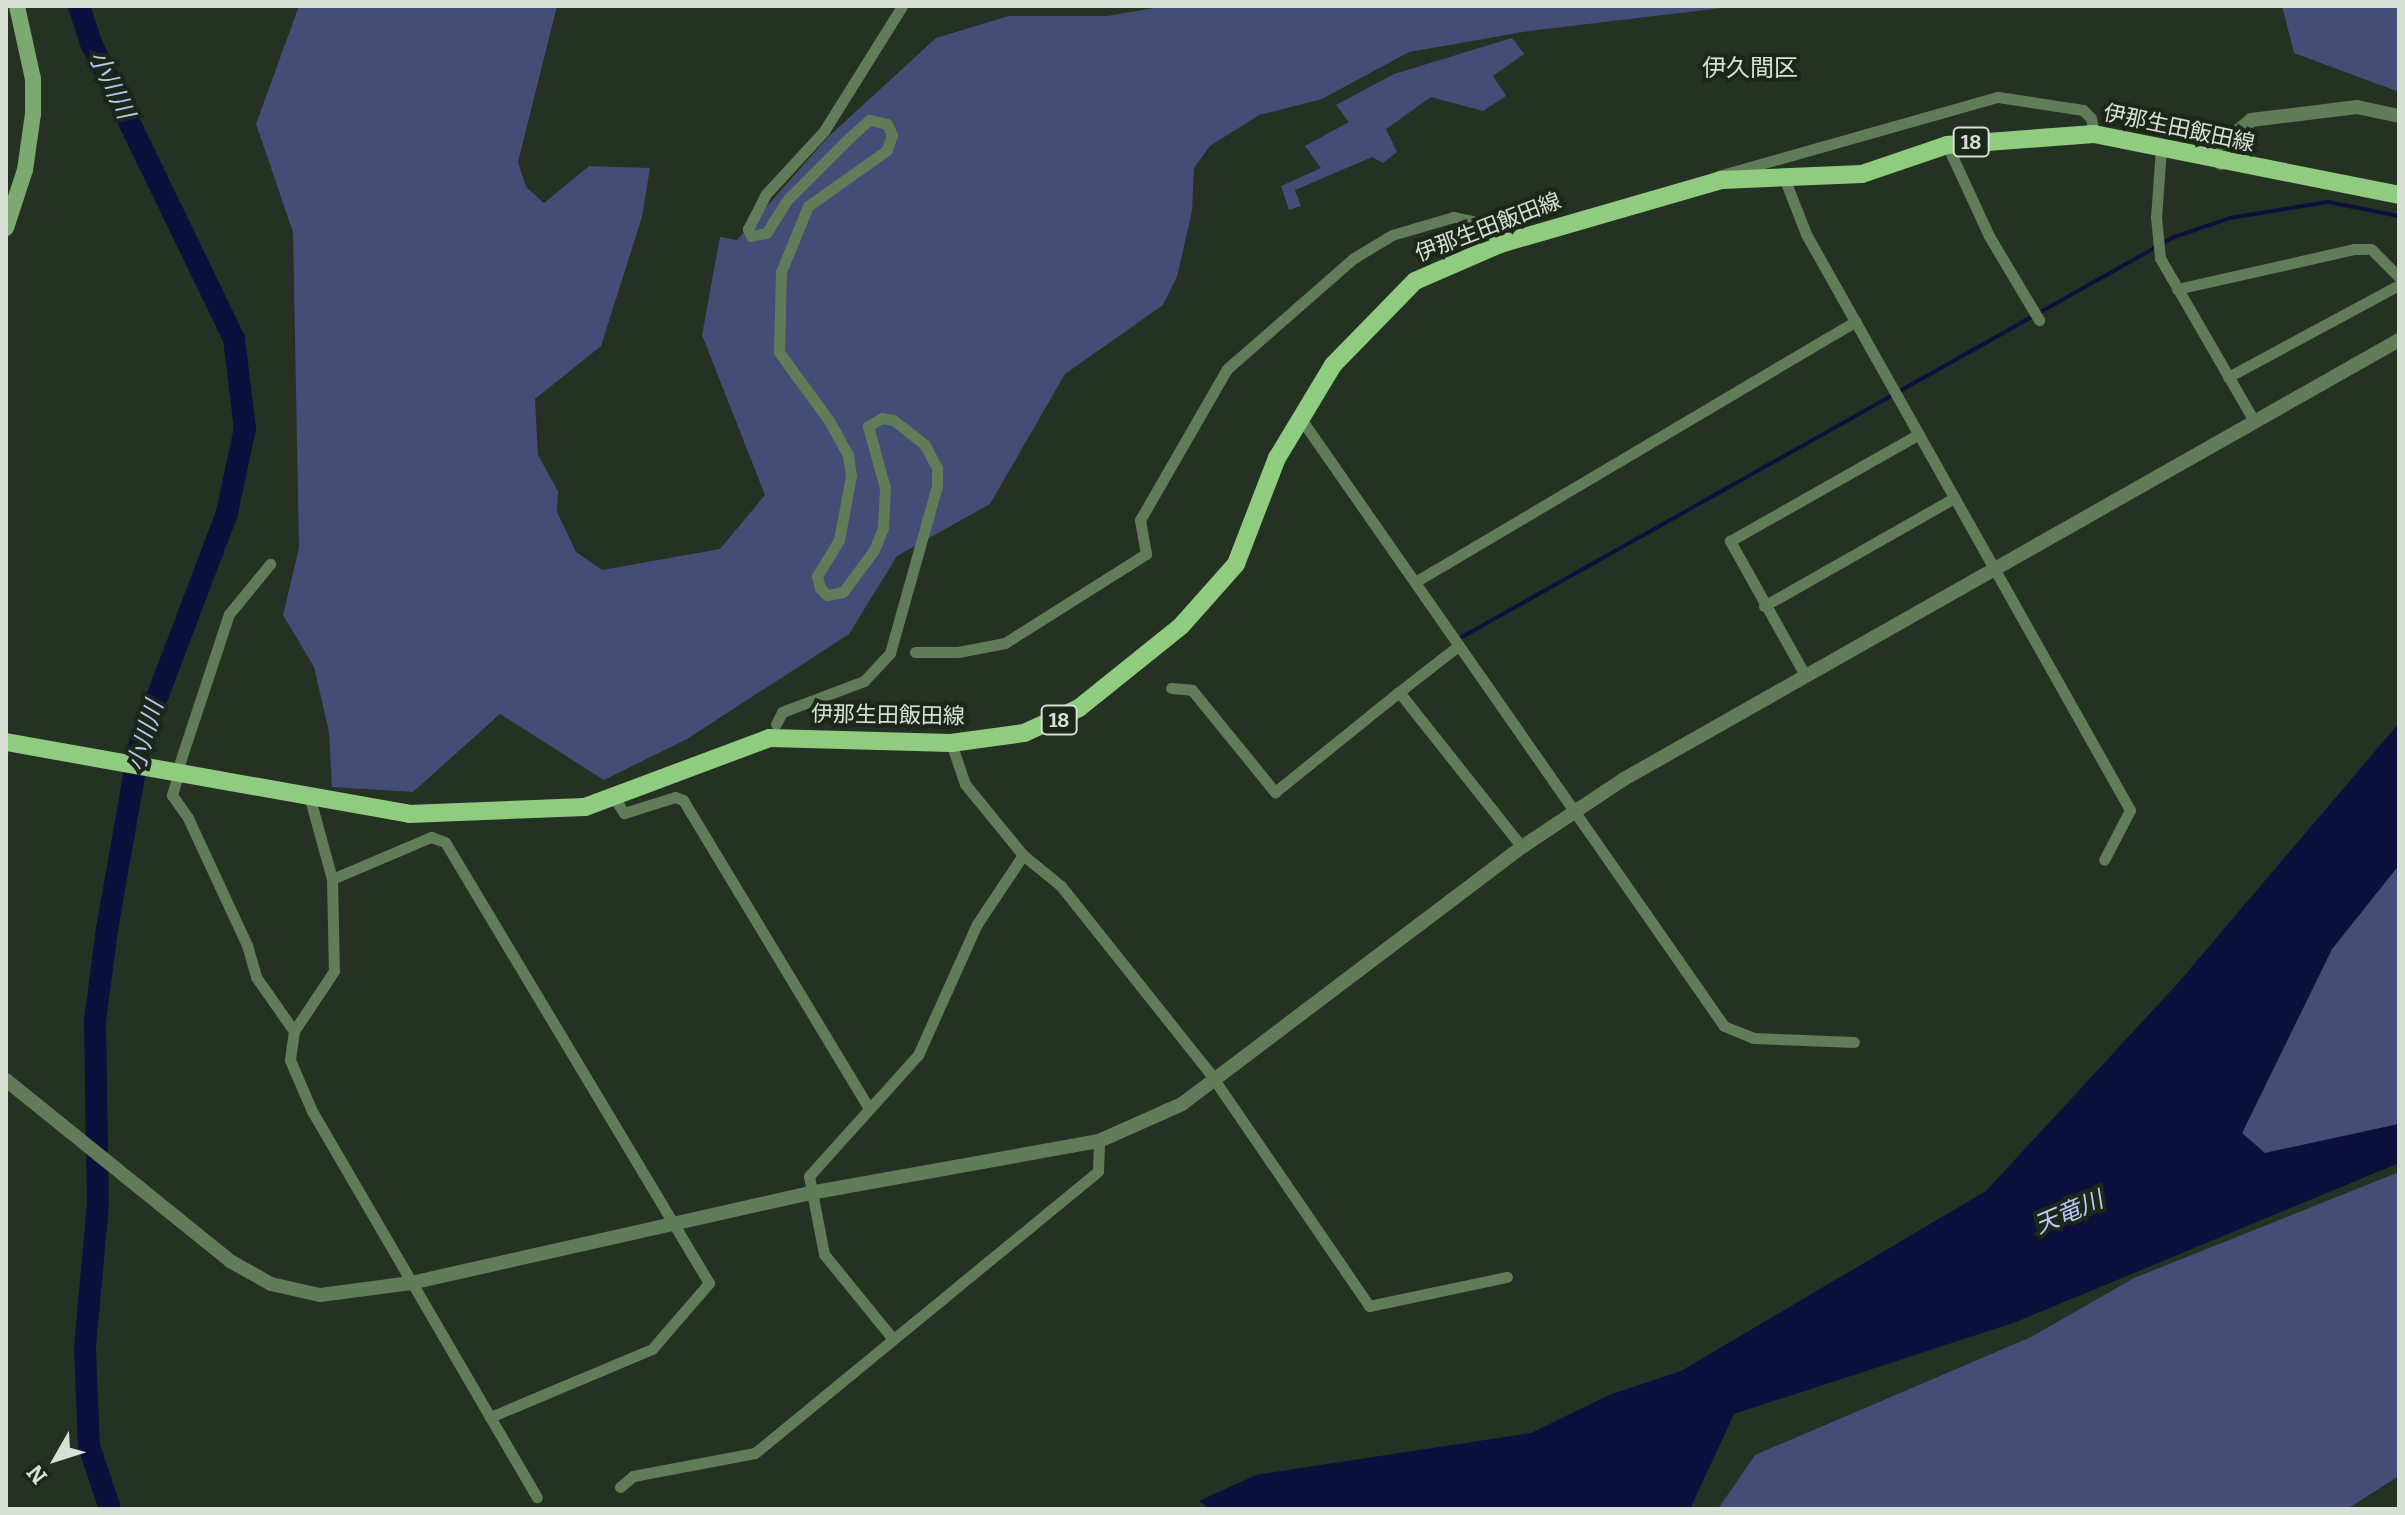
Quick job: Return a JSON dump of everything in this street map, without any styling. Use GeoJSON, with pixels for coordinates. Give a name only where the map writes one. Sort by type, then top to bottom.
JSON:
{"type":"FeatureCollection","features":[{"type":"Feature","properties":{"kind":"main road"},"geometry":{"type":"LineString","coordinates":[[6,228],[25,170],[33,114],[33,79],[14,7]]}},
{"type":"Feature","properties":{"kind":"main road","name":"伊那生田飯田線"},"geometry":{"type":"LineString","coordinates":[[6,742],[176,771],[310,799],[409,814],[554,809],[615,799],[741,745],[770,738],[951,743],[1054,723],[1181,626],[1236,564],[1250,538],[1277,458],[1333,365],[1415,281],[1500,244],[1708,183],[1862,174],[1947,145],[2094,134],[2221,163],[2399,195]]}},
{"type":"Feature","properties":{"kind":"street"},"geometry":{"type":"LineString","coordinates":[[776,724],[782,712],[864,681],[890,653],[937,486],[937,468],[924,444],[893,420],[882,418],[868,426],[885,488],[883,528],[874,550],[843,592],[827,595],[820,588],[817,576],[839,540],[851,476],[848,455],[830,422],[779,352],[781,272],[808,206],[887,150],[892,135],[887,124],[869,120],[787,200],[766,233],[751,236],[748,229],[765,195],[824,131],[902,6]]}},
{"type":"Feature","properties":{"kind":"street"},"geometry":{"type":"LineString","coordinates":[[1708,183],[1722,173],[1772,157],[1998,97],[2083,110],[2091,118],[2094,134]]}},
{"type":"Feature","properties":{"kind":"street"},"geometry":{"type":"LineString","coordinates":[[2221,163],[2223,143],[2251,120],[2357,107],[2399,116]]}},
{"type":"Feature","properties":{"kind":"street"},"geometry":{"type":"LineString","coordinates":[[1947,145],[1989,236],[2036,316]]}},
{"type":"Feature","properties":{"kind":"street"},"geometry":{"type":"LineString","coordinates":[[2161,148],[2158,244],[2177,289],[2254,421]]}},
{"type":"Feature","properties":{"kind":"street"},"geometry":{"type":"LineString","coordinates":[[1785,180],[1806,234],[2130,810],[2104,860]]}},
{"type":"Feature","properties":{"kind":"street"},"geometry":{"type":"LineString","coordinates":[[915,652],[958,652],[1005,643],[1146,554],[1140,520],[1227,369],[1354,258],[1392,235],[1453,217],[1472,221],[1500,244]]}},
{"type":"Feature","properties":{"kind":"street"},"geometry":{"type":"LineString","coordinates":[[2177,289],[2354,249],[2371,249],[2399,277]]}},
{"type":"Feature","properties":{"kind":"street"},"geometry":{"type":"LineString","coordinates":[[2228,377],[2399,285]]}},
{"type":"Feature","properties":{"kind":"street"},"geometry":{"type":"LineString","coordinates":[[1415,582],[1856,321]]}},
{"type":"Feature","properties":{"kind":"street"},"geometry":{"type":"LineString","coordinates":[[6,1080],[230,1261],[271,1284],[320,1295],[411,1283],[810,1193],[1099,1141],[1182,1104],[1522,847],[1572,813],[1805,675],[2399,340]]}},
{"type":"Feature","properties":{"kind":"street"},"geometry":{"type":"LineString","coordinates":[[1301,419],[1572,813],[1724,1026],[1753,1038],[1854,1042]]}},
{"type":"Feature","properties":{"kind":"street"},"geometry":{"type":"LineString","coordinates":[[1805,675],[1730,541],[1919,434]]}},
{"type":"Feature","properties":{"kind":"street"},"geometry":{"type":"LineString","coordinates":[[1764,606],[1954,498]]}},
{"type":"Feature","properties":{"kind":"street"},"geometry":{"type":"LineString","coordinates":[[270,564],[229,614],[176,771],[172,795],[188,818],[247,945],[256,977],[294,1031]]}},
{"type":"Feature","properties":{"kind":"street"},"geometry":{"type":"LineString","coordinates":[[1171,688],[1192,690],[1275,792],[1458,646]]}},
{"type":"Feature","properties":{"kind":"street"},"geometry":{"type":"LineString","coordinates":[[1399,692],[1522,847]]}},
{"type":"Feature","properties":{"kind":"street"},"geometry":{"type":"LineString","coordinates":[[951,743],[965,784],[1023,855],[1061,886],[1214,1079],[1369,1306],[1507,1277]]}},
{"type":"Feature","properties":{"kind":"street"},"geometry":{"type":"LineString","coordinates":[[615,799],[624,813],[675,797],[683,800],[868,1107]]}},
{"type":"Feature","properties":{"kind":"street"},"geometry":{"type":"LineString","coordinates":[[310,799],[332,879],[334,971],[294,1031],[290,1060],[312,1111],[537,1497]]}},
{"type":"Feature","properties":{"kind":"street"},"geometry":{"type":"LineString","coordinates":[[332,879],[431,837],[445,842],[676,1223],[709,1283],[652,1349],[490,1417]]}},
{"type":"Feature","properties":{"kind":"street"},"geometry":{"type":"LineString","coordinates":[[893,1339],[824,1254],[809,1176],[918,1055],[977,924],[1023,855]]}},
{"type":"Feature","properties":{"kind":"street"},"geometry":{"type":"LineString","coordinates":[[620,1487],[633,1476],[755,1453],[1098,1171],[1099,1141]]}},
{"type":"Feature","properties":{"kind":"shaded area"},"geometry":{"type":"Polygon","coordinates":[[[299,6],[557,6],[518,162],[526,187],[544,203],[589,166],[650,168],[642,217],[601,346],[535,399],[538,455],[558,491],[557,512],[576,552],[602,570],[720,549],[765,495],[702,335],[720,237],[737,240],[827,138],[936,38],[1009,16],[1107,16],[1166,6],[1739,6],[1529,31],[1409,52],[1322,99],[1259,115],[1210,146],[1194,168],[1192,211],[1177,277],[1163,305],[1065,374],[990,504],[897,556],[849,634],[687,739],[604,780],[500,714],[413,792],[332,787],[329,732],[314,667],[283,615],[299,548],[293,232],[256,124],[299,6]]]}},
{"type":"Feature","properties":{"kind":"shaded area"},"geometry":{"type":"Polygon","coordinates":[[[2282,6],[2399,6],[2399,92],[2294,53],[2282,6]]]}},
{"type":"Feature","properties":{"kind":"shaded area"},"geometry":{"type":"Polygon","coordinates":[[[1512,38],[1524,54],[1493,76],[1506,96],[1483,111],[1431,97],[1386,129],[1397,152],[1383,163],[1372,157],[1295,190],[1301,206],[1289,210],[1281,186],[1321,168],[1305,146],[1349,122],[1336,105],[1394,74],[1512,38]]]}},
{"type":"Feature","properties":{"kind":"shaded area"},"geometry":{"type":"Polygon","coordinates":[[[2399,865],[2399,1124],[2265,1153],[2242,1133],[2332,949],[2399,865]]]}},
{"type":"Feature","properties":{"kind":"shaded area"},"geometry":{"type":"Polygon","coordinates":[[[2399,1172],[2399,1476],[2347,1509],[1718,1509],[1755,1455],[2031,1337],[2134,1278],[2399,1172]]]}},
{"type":"Feature","properties":{"kind":"water","name":"天竜川"},"geometry":{"type":"Polygon","coordinates":[[[2399,723],[2399,865],[2332,949],[2242,1133],[2265,1153],[2399,1124],[2399,1163],[2016,1322],[1734,1414],[1690,1509],[1210,1509],[1199,1501],[1256,1475],[1531,1433],[1609,1395],[1681,1371],[1986,1191],[2178,983],[2399,723]]]}},
{"type":"Feature","properties":{"kind":"waterway","name":"小川川"},"geometry":{"type":"LineString","coordinates":[[79,6],[91,43],[234,339],[245,428],[227,513],[140,742],[107,929],[95,1021],[98,1204],[85,1348],[89,1446],[110,1509]]}},
{"type":"Feature","properties":{"kind":"waterway"},"geometry":{"type":"LineString","coordinates":[[1462,637],[2174,237],[2230,218],[2328,202],[2399,216]]}},
{"type":"Feature","properties":{"kind":"district","name":"伊久間区"},"geometry":{"type":"Point","coordinates":[1750,69]}}]}
